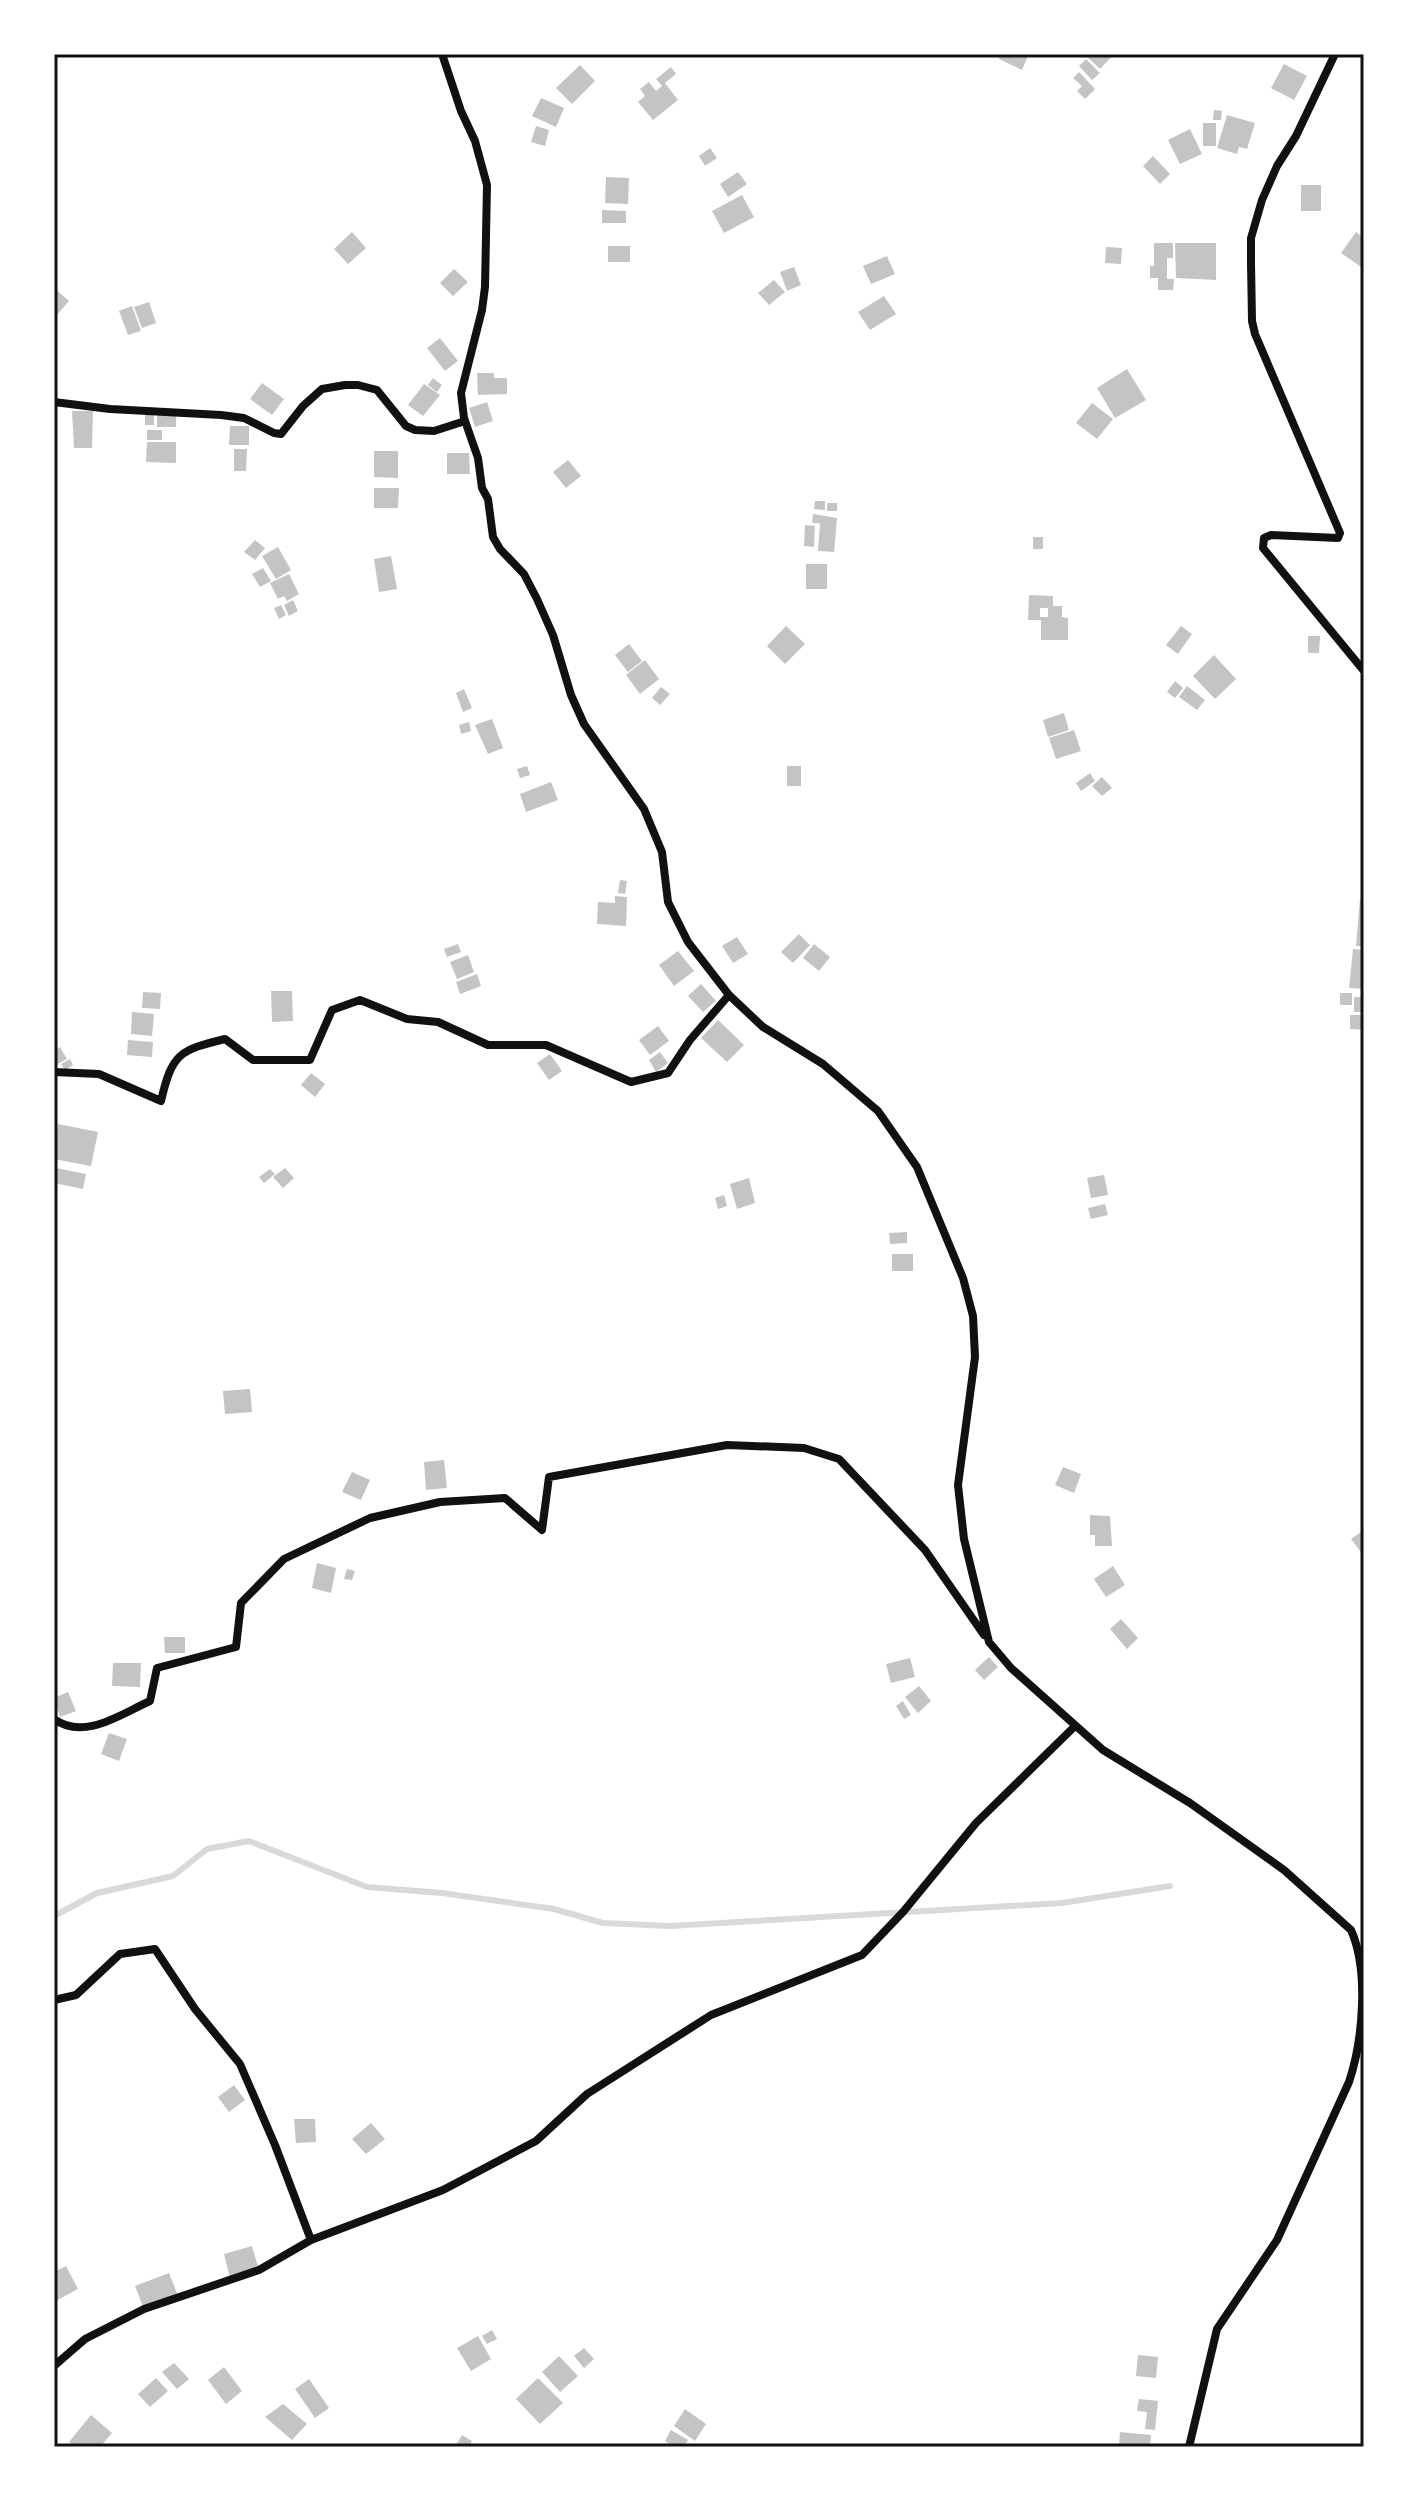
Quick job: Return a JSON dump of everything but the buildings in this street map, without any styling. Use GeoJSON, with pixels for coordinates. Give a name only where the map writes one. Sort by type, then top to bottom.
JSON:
{"type":"FeatureCollection","features":[{"type":"Feature","properties":{"kind":"street"},"geometry":{"type":"LineString","coordinates":[[442,54],[461,111],[475,141],[487,185],[485,287],[461,393],[465,421],[478,458],[493,537],[524,574],[537,599],[584,724],[644,809],[662,852],[668,902],[688,942],[729,995],[763,1027],[823,1064],[878,1111],[917,1167],[963,1278],[973,1316],[975,1357],[958,1485],[964,1539],[989,1642]]}},
{"type":"Feature","properties":{"kind":"street"},"geometry":{"type":"LineString","coordinates":[[1335,54],[1262,200],[1251,238],[1252,321],[1270,375],[1340,533],[1338,538],[1268,535],[1264,538],[1263,548],[1364,671]]}},
{"type":"Feature","properties":{"kind":"street"},"geometry":{"type":"LineString","coordinates":[[54,402],[110,409],[233,416],[281,434],[303,406],[322,389],[358,385],[377,390],[406,426],[415,430],[434,431],[465,421]]}},
{"type":"Feature","properties":{"kind":"street"},"geometry":{"type":"LineString","coordinates":[[54,1072],[99,1074],[161,1101],[168,1072],[188,1048],[225,1039],[253,1060],[310,1060],[332,1010],[360,1000],[407,1019],[438,1022],[488,1045],[546,1045],[631,1082],[668,1073],[690,1040],[729,995]]}},
{"type":"Feature","properties":{"kind":"street"},"geometry":{"type":"LineString","coordinates":[[54,1719],[61,1724],[92,1728],[150,1701],[157,1668],[236,1647],[241,1603],[284,1559],[370,1518],[440,1502],[505,1498],[542,1530],[549,1477],[727,1445],[804,1448],[839,1459],[925,1550],[989,1642],[1011,1668],[1103,1750],[1190,1803],[1284,1870],[1351,1930],[1359,1952],[1361,2027],[1349,2082],[1277,2240],[1217,2329],[1189,2447]]}},
{"type":"Feature","properties":{"kind":"street"},"geometry":{"type":"LineString","coordinates":[[54,2366],[85,2339],[144,2309],[259,2270],[311,2240],[443,2190],[536,2141],[587,2094],[711,2015],[862,1955],[903,1912],[976,1823],[1075,1726]]}},
{"type":"Feature","properties":{"kind":"street"},"geometry":{"type":"LineString","coordinates":[[54,2000],[76,1995],[120,1954],[155,1949],[195,2009],[240,2064],[311,2240]]}},
{"type":"Feature","properties":{"kind":"waterway"},"geometry":{"type":"LineString","coordinates":[[54,1916],[97,1893],[173,1876],[207,1849],[249,1841],[367,1887],[442,1893],[554,1909],[603,1923],[670,1926],[1062,1903],[1170,1886]]}}]}
